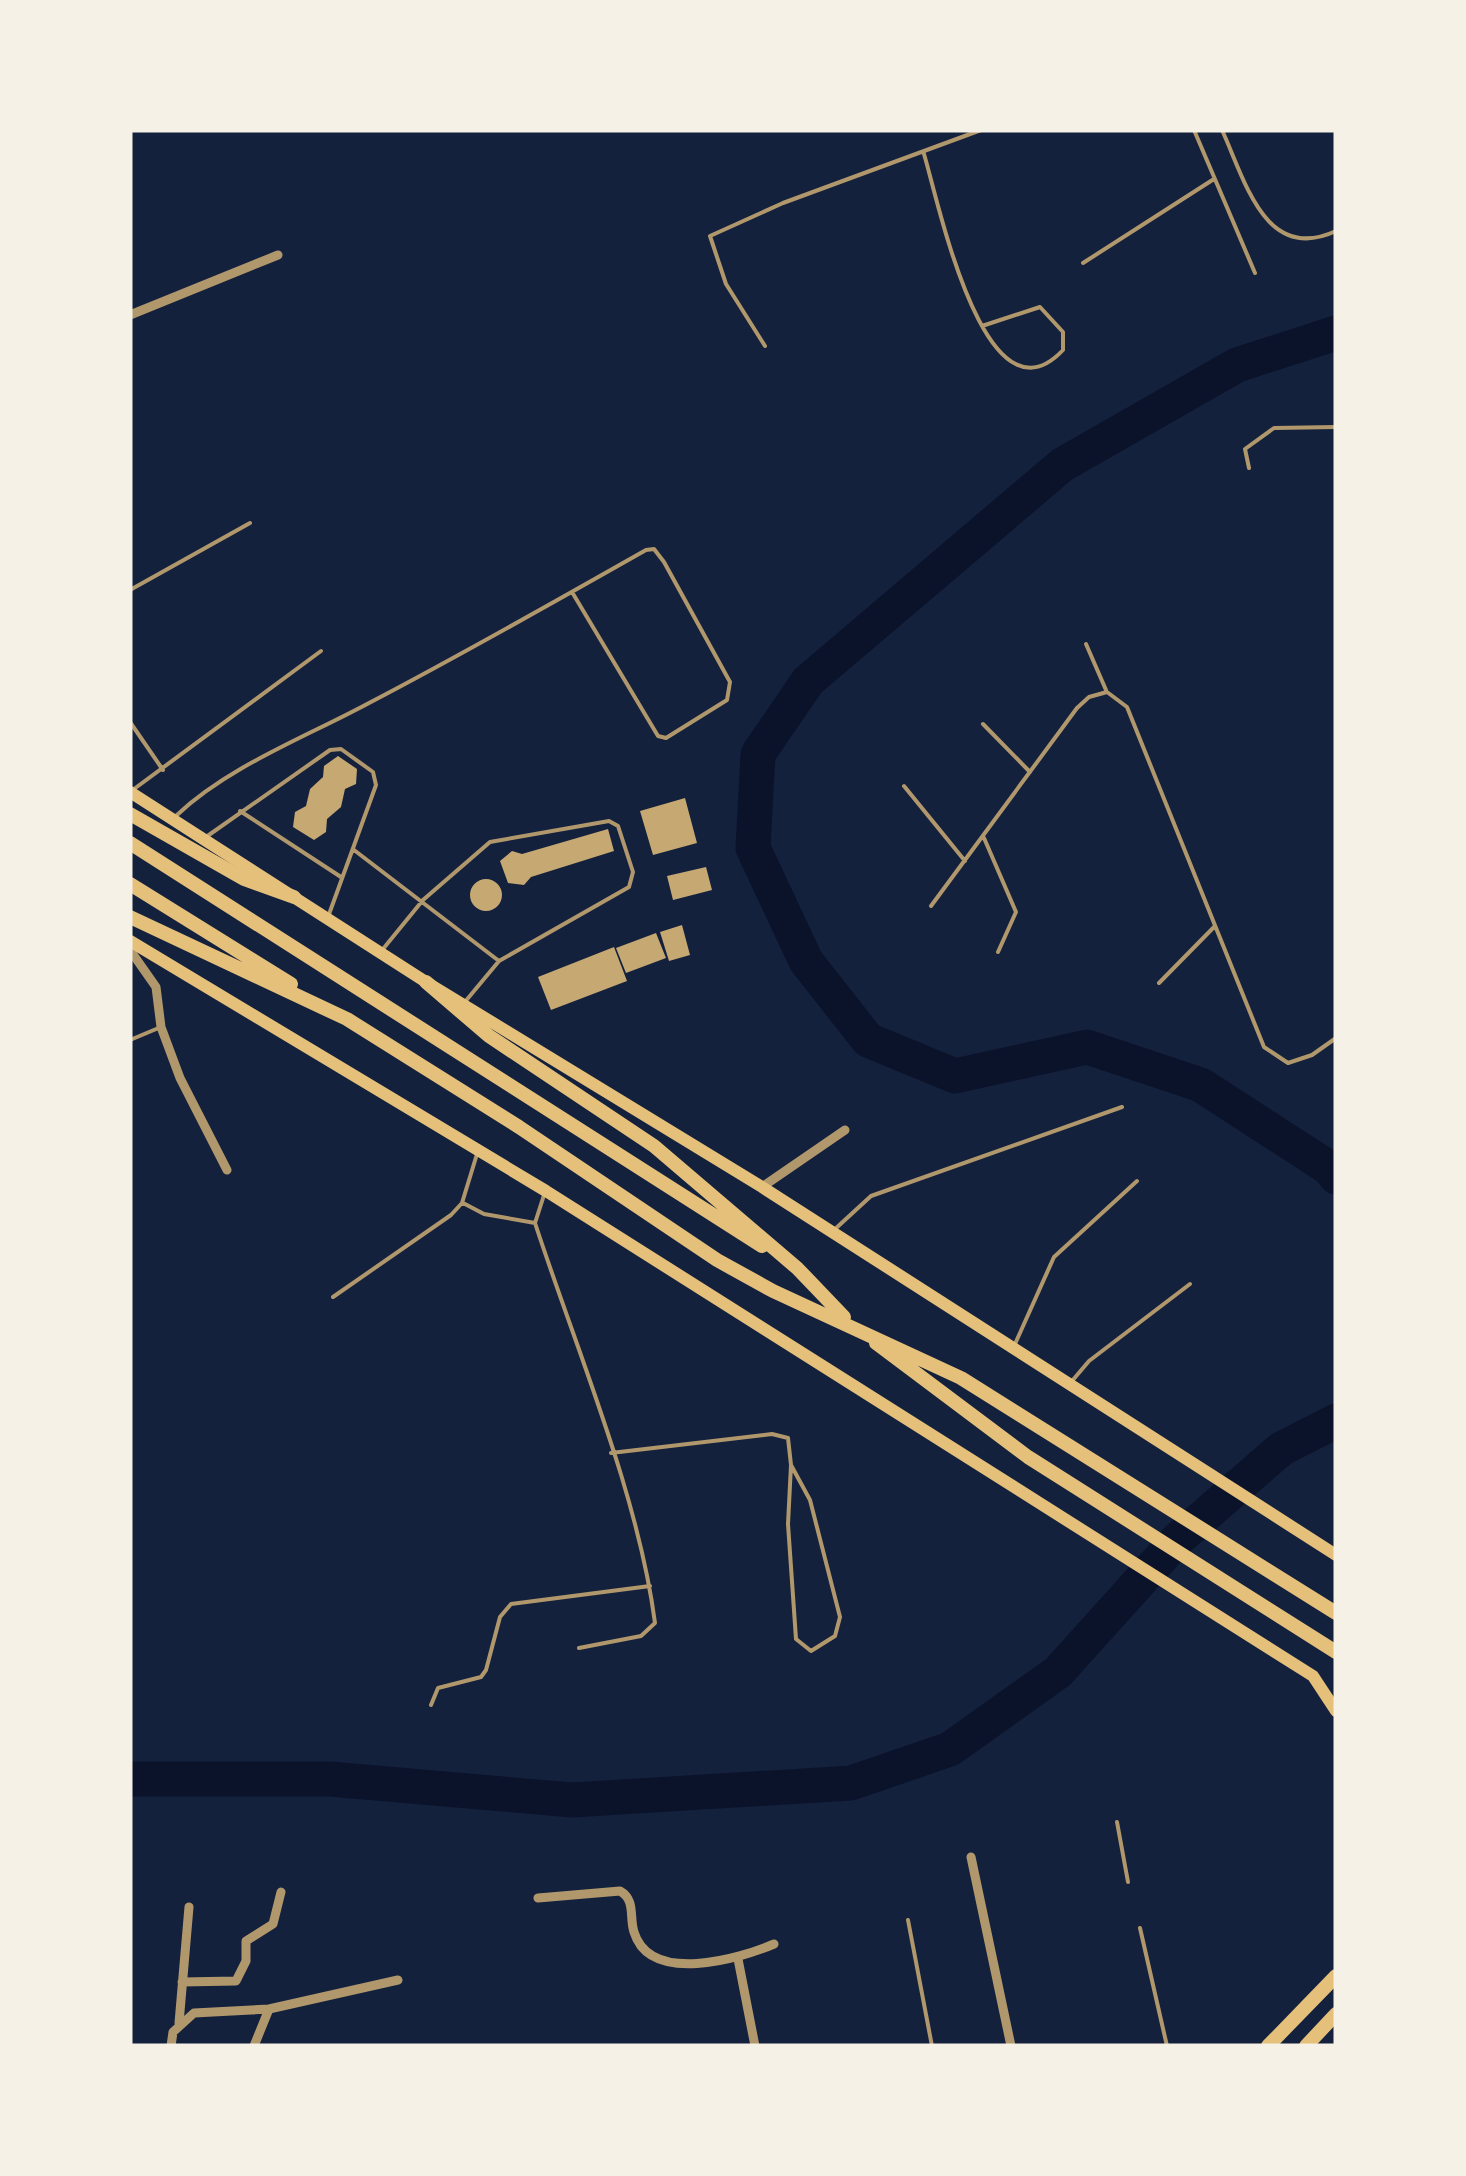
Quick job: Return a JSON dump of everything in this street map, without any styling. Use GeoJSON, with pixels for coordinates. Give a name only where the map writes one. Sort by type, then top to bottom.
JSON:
{"type":"FeatureCollection","features":[{"type":"Feature","properties":{"kind":"highway"},"geometry":{"type":"LineString","coordinates":[[130,814],[244,879],[294,896]]}},
{"type":"Feature","properties":{"kind":"highway"},"geometry":{"type":"LineString","coordinates":[[130,843],[797,1268]]}},
{"type":"Feature","properties":{"kind":"highway"},"geometry":{"type":"LineString","coordinates":[[130,884],[519,1127],[717,1260],[773,1291],[961,1378],[1336,1613]]}},
{"type":"Feature","properties":{"kind":"highway"},"geometry":{"type":"LineString","coordinates":[[130,917],[347,1019]]}},
{"type":"Feature","properties":{"kind":"highway"},"geometry":{"type":"LineString","coordinates":[[426,982],[490,1036],[654,1146],[797,1268],[834,1309],[1028,1457],[1336,1652]]}},
{"type":"Feature","properties":{"kind":"highway"},"geometry":{"type":"LineString","coordinates":[[1268,2046],[1336,1976]]}},
{"type":"Feature","properties":{"kind":"highway"},"geometry":{"type":"LineString","coordinates":[[1306,2046],[1336,2014]]}},
{"type":"Feature","properties":{"kind":"main road"},"geometry":{"type":"LineString","coordinates":[[130,792],[426,982],[762,1188],[1336,1555]]}},
{"type":"Feature","properties":{"kind":"main road"},"geometry":{"type":"LineString","coordinates":[[130,940],[546,1191],[1336,1692]]}},
{"type":"Feature","properties":{"kind":"main road"},"geometry":{"type":"LineString","coordinates":[[1313,1676],[1336,1711]]}},
{"type":"Feature","properties":{"kind":"street"},"geometry":{"type":"LineString","coordinates":[[130,315],[278,255]]}},
{"type":"Feature","properties":{"kind":"street"},"geometry":{"type":"LineString","coordinates":[[130,950],[156,988],[161,1027],[180,1078],[227,1170]]}},
{"type":"Feature","properties":{"kind":"street"},"geometry":{"type":"LineString","coordinates":[[762,1188],[845,1130]]}},
{"type":"Feature","properties":{"kind":"street"},"geometry":{"type":"LineString","coordinates":[[971,1857],[1011,2046]]}},
{"type":"Feature","properties":{"kind":"street"},"geometry":{"type":"LineString","coordinates":[[538,1898],[620,1890],[630,1902],[633,1930],[644,1952],[696,1964],[738,1959],[774,1944]]}},
{"type":"Feature","properties":{"kind":"street"},"geometry":{"type":"LineString","coordinates":[[182,1982],[236,1982],[246,1961],[246,1941],[273,1924],[282,1892]]}},
{"type":"Feature","properties":{"kind":"street"},"geometry":{"type":"LineString","coordinates":[[171,2046],[179,2024],[189,1907]]}},
{"type":"Feature","properties":{"kind":"street"},"geometry":{"type":"LineString","coordinates":[[738,1959],[754,2046]]}},
{"type":"Feature","properties":{"kind":"street"},"geometry":{"type":"LineString","coordinates":[[179,2024],[194,2014],[269,2008],[398,1980]]}},
{"type":"Feature","properties":{"kind":"street"},"geometry":{"type":"LineString","coordinates":[[254,2046],[269,2008]]}},
{"type":"Feature","properties":{"kind":"lane"},"geometry":{"type":"LineString","coordinates":[[765,346],[726,284],[710,236],[783,203],[981,130]]}},
{"type":"Feature","properties":{"kind":"lane"},"geometry":{"type":"LineString","coordinates":[[1194,130],[1255,273]]}},
{"type":"Feature","properties":{"kind":"lane"},"geometry":{"type":"LineString","coordinates":[[1222,130],[1258,210],[1278,233],[1291,239],[1336,231]]}},
{"type":"Feature","properties":{"kind":"lane"},"geometry":{"type":"LineString","coordinates":[[924,153],[967,296],[982,326],[1009,364],[1032,370],[1054,360],[1065,342],[1055,319],[1040,307],[982,326]]}},
{"type":"Feature","properties":{"kind":"lane"},"geometry":{"type":"LineString","coordinates":[[1083,263],[1214,179]]}},
{"type":"Feature","properties":{"kind":"lane"},"geometry":{"type":"LineString","coordinates":[[1250,468],[1245,450],[1274,428],[1336,426]]}},
{"type":"Feature","properties":{"kind":"lane"},"geometry":{"type":"LineString","coordinates":[[130,590],[250,523]]}},
{"type":"Feature","properties":{"kind":"lane"},"geometry":{"type":"LineString","coordinates":[[172,820],[194,798],[572,592],[654,549],[730,682],[727,700],[666,738],[658,736],[572,592]]}},
{"type":"Feature","properties":{"kind":"lane"},"geometry":{"type":"LineString","coordinates":[[1086,644],[1107,692],[1128,707],[1241,999],[1264,1047],[1276,1059],[1299,1062],[1336,1038]]}},
{"type":"Feature","properties":{"kind":"lane"},"geometry":{"type":"LineString","coordinates":[[130,792],[321,652]]}},
{"type":"Feature","properties":{"kind":"lane"},"geometry":{"type":"LineString","coordinates":[[931,906],[1077,708],[1089,698],[1107,692]]}},
{"type":"Feature","properties":{"kind":"lane"},"geometry":{"type":"LineString","coordinates":[[130,722],[162,770]]}},
{"type":"Feature","properties":{"kind":"lane"},"geometry":{"type":"LineString","coordinates":[[983,724],[1030,772]]}},
{"type":"Feature","properties":{"kind":"lane"},"geometry":{"type":"LineString","coordinates":[[202,840],[330,750],[340,749],[373,772],[376,785],[328,918]]}},
{"type":"Feature","properties":{"kind":"lane"},"geometry":{"type":"LineString","coordinates":[[904,786],[964,860]]}},
{"type":"Feature","properties":{"kind":"lane"},"geometry":{"type":"LineString","coordinates":[[240,811],[342,878]]}},
{"type":"Feature","properties":{"kind":"lane"},"geometry":{"type":"LineString","coordinates":[[380,952],[422,900],[490,842],[608,821],[618,826],[632,872],[629,887],[499,962],[464,1004]]}},
{"type":"Feature","properties":{"kind":"lane"},"geometry":{"type":"LineString","coordinates":[[983,836],[1016,912],[998,952]]}},
{"type":"Feature","properties":{"kind":"lane"},"geometry":{"type":"LineString","coordinates":[[354,850],[499,962]]}},
{"type":"Feature","properties":{"kind":"lane"},"geometry":{"type":"LineString","coordinates":[[1159,983],[1215,926]]}},
{"type":"Feature","properties":{"kind":"lane"},"geometry":{"type":"LineString","coordinates":[[130,1040],[161,1027]]}},
{"type":"Feature","properties":{"kind":"lane"},"geometry":{"type":"LineString","coordinates":[[831,1233],[871,1196],[1122,1106]]}},
{"type":"Feature","properties":{"kind":"lane"},"geometry":{"type":"LineString","coordinates":[[333,1298],[436,1227],[462,1203],[478,1149]]}},
{"type":"Feature","properties":{"kind":"lane"},"geometry":{"type":"LineString","coordinates":[[1013,1349],[1054,1257],[1138,1181]]}},
{"type":"Feature","properties":{"kind":"lane"},"geometry":{"type":"LineString","coordinates":[[546,1191],[534,1223],[611,1453],[650,1586],[654,1623],[641,1636],[579,1648]]}},
{"type":"Feature","properties":{"kind":"lane"},"geometry":{"type":"LineString","coordinates":[[462,1203],[484,1214],[534,1223]]}},
{"type":"Feature","properties":{"kind":"lane"},"geometry":{"type":"LineString","coordinates":[[1068,1385],[1089,1361],[1190,1284]]}},
{"type":"Feature","properties":{"kind":"lane"},"geometry":{"type":"LineString","coordinates":[[611,1453],[782,1434],[791,1445],[788,1524],[796,1640],[811,1651],[835,1636],[840,1617],[810,1500],[791,1465]]}},
{"type":"Feature","properties":{"kind":"lane"},"geometry":{"type":"LineString","coordinates":[[431,1705],[438,1688],[480,1677],[486,1670],[500,1617],[511,1604],[650,1586]]}},
{"type":"Feature","properties":{"kind":"lane"},"geometry":{"type":"LineString","coordinates":[[1118,1822],[1128,1882]]}},
{"type":"Feature","properties":{"kind":"lane"},"geometry":{"type":"LineString","coordinates":[[908,1920],[932,2046]]}},
{"type":"Feature","properties":{"kind":"lane"},"geometry":{"type":"LineString","coordinates":[[1140,1928],[1168,2046]]}},
{"type":"Feature","properties":{"kind":"building"},"geometry":{"type":"Polygon","coordinates":[[[338,756],[357,769],[356,784],[345,789],[341,807],[327,819],[326,832],[314,840],[293,827],[295,812],[306,806],[310,789],[323,777],[324,766],[338,756]]]}},
{"type":"Feature","properties":{"kind":"building"},"geometry":{"type":"Polygon","coordinates":[[[685,798],[697,843],[653,855],[640,811],[685,798]]]}},
{"type":"Feature","properties":{"kind":"building"},"geometry":{"type":"Polygon","coordinates":[[[608,829],[614,851],[531,877],[524,885],[508,883],[500,861],[512,851],[522,854],[608,829]]]}},
{"type":"Feature","properties":{"kind":"building"},"geometry":{"type":"Polygon","coordinates":[[[706,867],[712,890],[673,900],[667,876],[706,867]]]}},
{"type":"Feature","properties":{"kind":"building"},"geometry":{"type":"Polygon","coordinates":[[[486,879],[497,884],[502,895],[497,906],[486,911],[475,906],[470,895],[475,884],[486,879]]]}},
{"type":"Feature","properties":{"kind":"building"},"geometry":{"type":"Polygon","coordinates":[[[682,925],[690,955],[669,961],[660,932],[682,925]]]}},
{"type":"Feature","properties":{"kind":"building"},"geometry":{"type":"Polygon","coordinates":[[[656,933],[666,958],[626,973],[616,948],[656,933]]]}},
{"type":"Feature","properties":{"kind":"building"},"geometry":{"type":"Polygon","coordinates":[[[614,947],[627,981],[551,1010],[538,977],[614,947]]]}},
{"type":"Feature","properties":{"kind":"waterway"},"geometry":{"type":"LineString","coordinates":[[1336,333],[1237,365],[1062,465],[808,681],[758,754],[753,848],[806,961],[868,1040],[955,1076],[1087,1047],[1201,1085],[1329,1168],[1336,1177]]}},
{"type":"Feature","properties":{"kind":"waterway"},"geometry":{"type":"LineString","coordinates":[[130,1779],[330,1779],[572,1800],[851,1783],[950,1749],[1058,1672],[1178,1539],[1281,1449],[1336,1421]]}}]}
